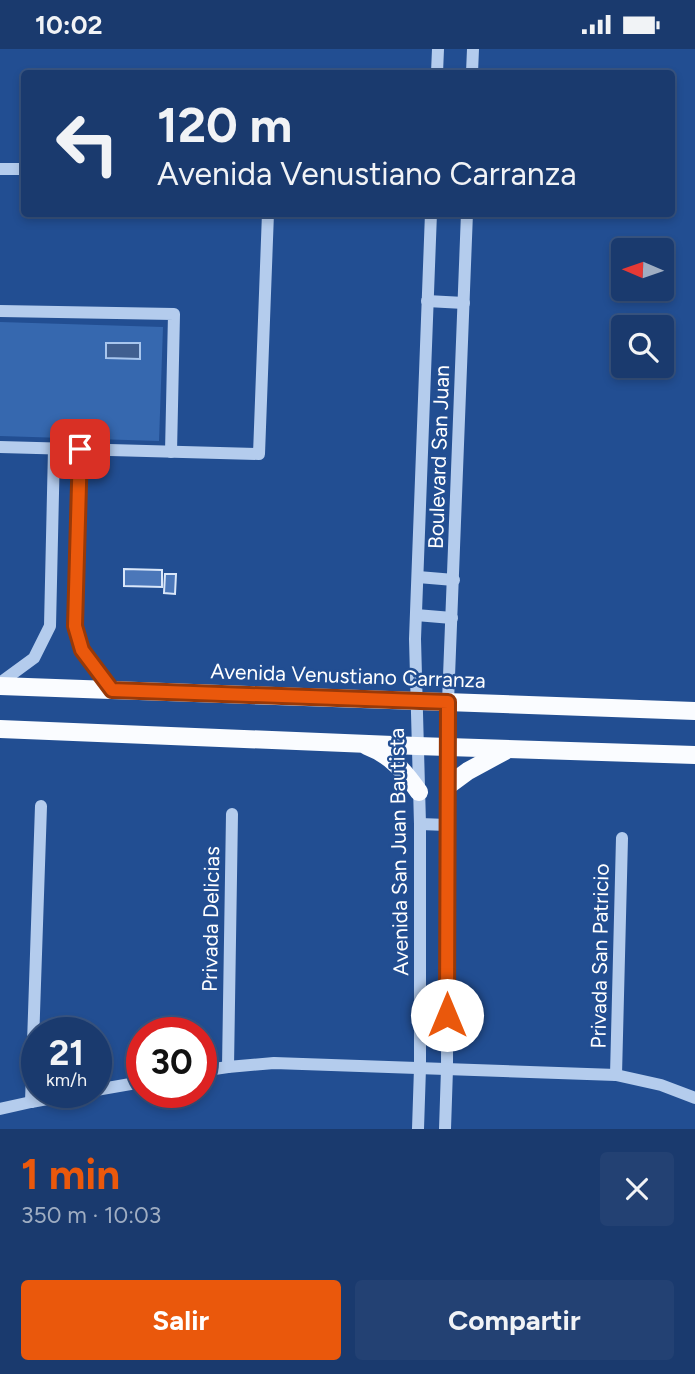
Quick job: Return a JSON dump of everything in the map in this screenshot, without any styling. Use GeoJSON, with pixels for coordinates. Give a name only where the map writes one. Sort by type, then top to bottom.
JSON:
{"type":"FeatureCollection","features":[{"type":"Feature","properties":{"kind":"main road","name":"Avenida Venustiano Carranza"},"geometry":{"type":"LineString","coordinates":[[0,685],[695,712]]}},
{"type":"Feature","properties":{"kind":"main road"},"geometry":{"type":"LineString","coordinates":[[0,729],[695,755]]}},
{"type":"Feature","properties":{"kind":"main road"},"geometry":{"type":"LineString","coordinates":[[357,743],[381,752],[394,761],[419,792]]}},
{"type":"Feature","properties":{"kind":"main road"},"geometry":{"type":"LineString","coordinates":[[449,785],[488,759],[510,749]]}},
{"type":"Feature","properties":{"kind":"street"},"geometry":{"type":"LineString","coordinates":[[437,70],[438,49]]}},
{"type":"Feature","properties":{"kind":"street"},"geometry":{"type":"LineString","coordinates":[[472,70],[473,49]]}},
{"type":"Feature","properties":{"kind":"street"},"geometry":{"type":"LineString","coordinates":[[0,169],[21,169]]}},
{"type":"Feature","properties":{"kind":"street"},"geometry":{"type":"LineString","coordinates":[[0,447],[259,454],[268,217]]}},
{"type":"Feature","properties":{"kind":"street","name":"Boulevard San Juan"},"geometry":{"type":"LineString","coordinates":[[416,701],[415,639],[431,217]]}},
{"type":"Feature","properties":{"kind":"street","name":"Boulevard San Juan"},"geometry":{"type":"LineString","coordinates":[[448,702],[467,217]]}},
{"type":"Feature","properties":{"kind":"street"},"geometry":{"type":"LineString","coordinates":[[427,301],[464,303]]}},
{"type":"Feature","properties":{"kind":"street"},"geometry":{"type":"LineString","coordinates":[[0,311],[174,314],[171,452]]}},
{"type":"Feature","properties":{"kind":"street"},"geometry":{"type":"LineString","coordinates":[[0,685],[34,658],[50,626],[54,449]]}},
{"type":"Feature","properties":{"kind":"street"},"geometry":{"type":"LineString","coordinates":[[80,449],[75,626],[82,650],[112,690]]}},
{"type":"Feature","properties":{"kind":"street"},"geometry":{"type":"LineString","coordinates":[[418,577],[454,580]]}},
{"type":"Feature","properties":{"kind":"street"},"geometry":{"type":"LineString","coordinates":[[50,601],[75,603]]}},
{"type":"Feature","properties":{"kind":"street"},"geometry":{"type":"LineString","coordinates":[[416,615],[452,618]]}},
{"type":"Feature","properties":{"kind":"street","name":"Avenida San Juan Bautista"},"geometry":{"type":"LineString","coordinates":[[416,701],[420,824],[418,1129]]}},
{"type":"Feature","properties":{"kind":"street"},"geometry":{"type":"LineString","coordinates":[[445,1129],[448,702]]}},
{"type":"Feature","properties":{"kind":"street"},"geometry":{"type":"LineString","coordinates":[[34,1017],[41,806]]}},
{"type":"Feature","properties":{"kind":"street","name":"Privada Delicias"},"geometry":{"type":"LineString","coordinates":[[228,1067],[232,814]]}},
{"type":"Feature","properties":{"kind":"street"},"geometry":{"type":"LineString","coordinates":[[420,824],[447,825]]}},
{"type":"Feature","properties":{"kind":"street","name":"Privada San Patricio"},"geometry":{"type":"LineString","coordinates":[[616,1075],[622,838]]}},
{"type":"Feature","properties":{"kind":"street"},"geometry":{"type":"LineString","coordinates":[[217,1069],[274,1063],[616,1075],[662,1085],[695,1098]]}},
{"type":"Feature","properties":{"kind":"street"},"geometry":{"type":"LineString","coordinates":[[0,1109],[21,1104]]}},
{"type":"Feature","properties":{"kind":"shaded area"},"geometry":{"type":"Polygon","coordinates":[[[0,322],[163,327],[159,441],[0,436],[0,322]]]}},
{"type":"Feature","properties":{"kind":"shaded area"},"geometry":{"type":"Polygon","coordinates":[[[106,343],[140,343],[140,359],[106,358],[106,343]]]}},
{"type":"Feature","properties":{"kind":"building"},"geometry":{"type":"Polygon","coordinates":[[[124,569],[162,570],[162,587],[124,586],[124,569]]]}},
{"type":"Feature","properties":{"kind":"building"},"geometry":{"type":"Polygon","coordinates":[[[165,574],[176,574],[175,594],[164,593],[165,574]]]}},
{"type":"Feature","properties":{"kind":"route"},"geometry":{"type":"LineString","coordinates":[[80,449],[75,626],[82,650],[112,690],[448,702],[447,1015]]}}]}
